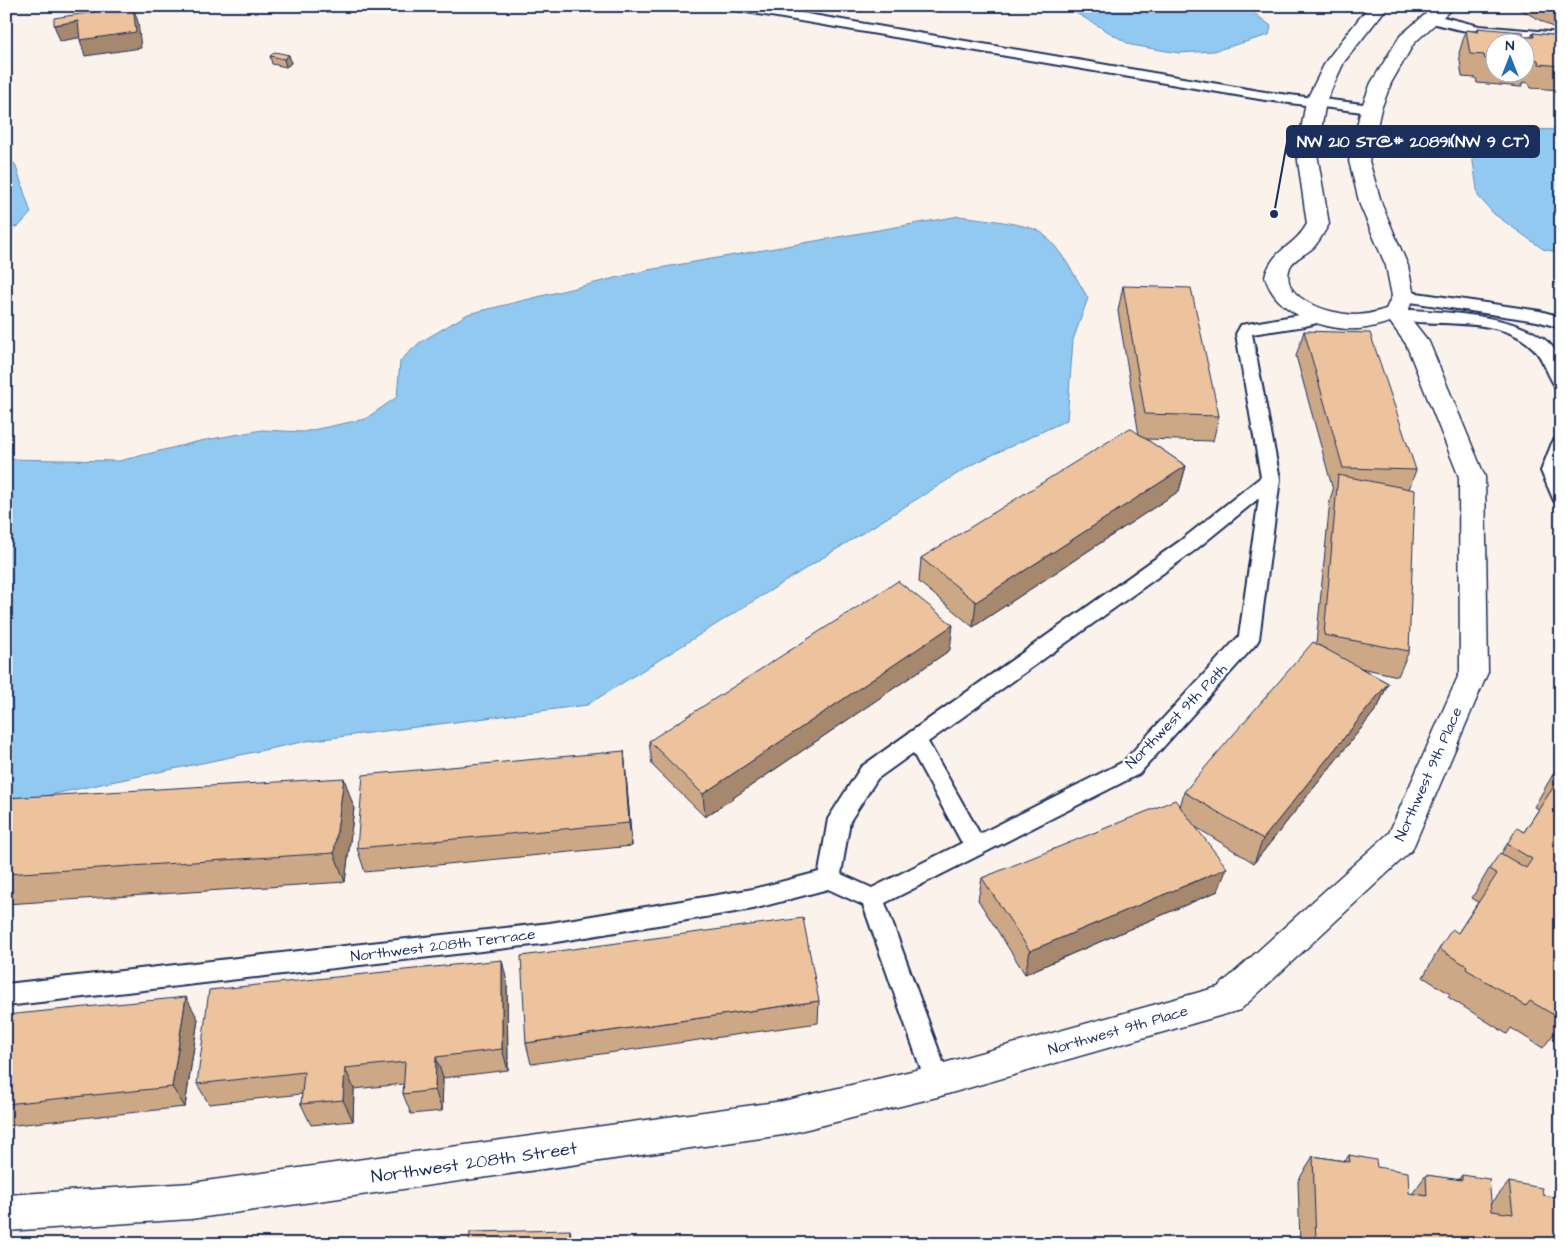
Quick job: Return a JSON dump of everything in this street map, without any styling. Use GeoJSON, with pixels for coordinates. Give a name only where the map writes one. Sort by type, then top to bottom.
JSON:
{"type":"FeatureCollection","features":[{"type":"Feature","properties":{"kind":"street"},"geometry":{"type":"LineString","coordinates":[[1379,6],[1335,61],[1316,101],[1306,154],[1318,224],[1304,244],[1282,261],[1277,277],[1284,295],[1298,306],[1323,316],[1359,322],[1399,305],[1397,266],[1371,205],[1358,161],[1371,109],[1381,83],[1407,40],[1446,6]]}},
{"type":"Feature","properties":{"kind":"street","name":"Northwest 9th Place"},"geometry":{"type":"LineString","coordinates":[[937,1081],[1228,999],[1401,841],[1474,672],[1472,476],[1417,342],[1399,305]]}},
{"type":"Feature","properties":{"kind":"street","name":"Northwest 208th Street"},"geometry":{"type":"LineString","coordinates":[[6,1213],[191,1201],[714,1128],[783,1118],[937,1081]]}},
{"type":"Feature","properties":{"kind":"lane"},"geometry":{"type":"LineString","coordinates":[[735,6],[1265,96],[1371,109]]}},
{"type":"Feature","properties":{"kind":"lane"},"geometry":{"type":"LineString","coordinates":[[1431,18],[1458,27],[1486,32],[1561,37]]}},
{"type":"Feature","properties":{"kind":"lane"},"geometry":{"type":"LineString","coordinates":[[1399,305],[1540,316],[1561,323]]}},
{"type":"Feature","properties":{"kind":"lane"},"geometry":{"type":"LineString","coordinates":[[1399,305],[1503,325],[1533,339],[1549,355],[1561,382]]}},
{"type":"Feature","properties":{"kind":"lane","name":"Northwest 9th Path"},"geometry":{"type":"LineString","coordinates":[[872,899],[975,845],[1131,768],[1248,639],[1271,479],[1244,334],[1247,328],[1306,321],[1323,316]]}},
{"type":"Feature","properties":{"kind":"lane"},"geometry":{"type":"LineString","coordinates":[[1561,443],[1550,471],[1561,496]]}},
{"type":"Feature","properties":{"kind":"lane"},"geometry":{"type":"LineString","coordinates":[[937,1081],[872,899],[829,880],[839,819],[869,773],[1187,546],[1271,479]]}},
{"type":"Feature","properties":{"kind":"lane"},"geometry":{"type":"LineString","coordinates":[[916,740],[975,845]]}},
{"type":"Feature","properties":{"kind":"lane","name":"Northwest 208th Terrace"},"geometry":{"type":"LineString","coordinates":[[6,995],[550,932],[753,899],[829,880]]}},
{"type":"Feature","properties":{"kind":"water"},"geometry":{"type":"Polygon","coordinates":[[[1064,6],[1245,6],[1271,26],[1269,35],[1214,51],[1179,53],[1131,45],[1064,6]]]}},
{"type":"Feature","properties":{"kind":"water"},"geometry":{"type":"Polygon","coordinates":[[[1526,129],[1561,130],[1561,253],[1543,249],[1494,214],[1478,196],[1471,148],[1476,138],[1493,131],[1526,129]]]}},
{"type":"Feature","properties":{"kind":"water"},"geometry":{"type":"Polygon","coordinates":[[[6,159],[15,164],[31,213],[19,226],[6,229],[6,159]]]}},
{"type":"Feature","properties":{"kind":"water"},"geometry":{"type":"Polygon","coordinates":[[[959,216],[1015,224],[1042,233],[1061,255],[1088,298],[1073,340],[1067,420],[973,464],[587,705],[307,741],[6,804],[6,459],[119,461],[200,441],[262,430],[303,432],[365,419],[397,397],[400,361],[419,343],[468,314],[648,270],[959,216]]]}},
{"type":"Feature","properties":{"kind":"building"},"geometry":{"type":"Polygon","coordinates":[[[133,6],[136,32],[80,40],[78,21],[54,25],[54,18],[133,6]]]}},
{"type":"Feature","properties":{"kind":"building"},"geometry":{"type":"Polygon","coordinates":[[[1478,28],[1523,32],[1484,32],[1484,55],[1470,54],[1466,30],[1479,32],[1478,28]]]}},
{"type":"Feature","properties":{"kind":"building"},"geometry":{"type":"Polygon","coordinates":[[[1534,33],[1561,36],[1561,66],[1539,64],[1538,60],[1534,60],[1534,33]]]}},
{"type":"Feature","properties":{"kind":"building"},"geometry":{"type":"Polygon","coordinates":[[[275,52],[289,55],[284,59],[270,56],[275,52]]]}},
{"type":"Feature","properties":{"kind":"building"},"geometry":{"type":"Polygon","coordinates":[[[1123,286],[1191,288],[1219,416],[1145,414],[1123,286]]]}},
{"type":"Feature","properties":{"kind":"building"},"geometry":{"type":"Polygon","coordinates":[[[1304,331],[1370,333],[1416,470],[1343,468],[1304,331]]]}},
{"type":"Feature","properties":{"kind":"building"},"geometry":{"type":"Polygon","coordinates":[[[1130,428],[1186,466],[976,602],[921,558],[1130,428]]]}},
{"type":"Feature","properties":{"kind":"building"},"geometry":{"type":"Polygon","coordinates":[[[1338,475],[1415,490],[1409,651],[1324,635],[1338,475]]]}},
{"type":"Feature","properties":{"kind":"building"},"geometry":{"type":"Polygon","coordinates":[[[898,581],[953,625],[703,794],[649,741],[898,581]]]}},
{"type":"Feature","properties":{"kind":"building"},"geometry":{"type":"Polygon","coordinates":[[[1313,642],[1388,683],[1263,839],[1184,792],[1313,642]]]}},
{"type":"Feature","properties":{"kind":"building"},"geometry":{"type":"Polygon","coordinates":[[[624,751],[629,823],[357,848],[363,775],[624,751]]]}},
{"type":"Feature","properties":{"kind":"building"},"geometry":{"type":"Polygon","coordinates":[[[1561,763],[1561,990],[1556,998],[1561,1000],[1561,1019],[1530,1001],[1526,1006],[1466,969],[1467,966],[1439,949],[1452,929],[1458,933],[1497,874],[1489,869],[1500,853],[1526,868],[1532,859],[1507,844],[1517,828],[1524,832],[1558,780],[1552,776],[1561,763]]]}},
{"type":"Feature","properties":{"kind":"building"},"geometry":{"type":"Polygon","coordinates":[[[344,778],[334,853],[6,874],[6,798],[344,778]]]}},
{"type":"Feature","properties":{"kind":"building"},"geometry":{"type":"Polygon","coordinates":[[[1175,800],[1227,868],[1030,951],[982,878],[1175,800]]]}},
{"type":"Feature","properties":{"kind":"building"},"geometry":{"type":"Polygon","coordinates":[[[803,918],[819,1001],[526,1043],[521,956],[803,918]]]}},
{"type":"Feature","properties":{"kind":"building"},"geometry":{"type":"Polygon","coordinates":[[[502,960],[502,1049],[436,1057],[435,1090],[403,1094],[405,1062],[345,1068],[343,1100],[301,1104],[304,1072],[197,1084],[209,990],[502,960]]]}},
{"type":"Feature","properties":{"kind":"building"},"geometry":{"type":"Polygon","coordinates":[[[186,997],[172,1087],[6,1104],[6,1015],[186,997]]]}},
{"type":"Feature","properties":{"kind":"building"},"geometry":{"type":"Polygon","coordinates":[[[1349,1155],[1376,1160],[1377,1167],[1408,1172],[1409,1193],[1427,1196],[1426,1175],[1462,1180],[1462,1175],[1489,1179],[1492,1211],[1513,1214],[1509,1182],[1542,1188],[1543,1195],[1561,1198],[1561,1244],[1316,1244],[1313,1156],[1350,1162],[1349,1155]]]}},
{"type":"Feature","properties":{"kind":"building"},"geometry":{"type":"Polygon","coordinates":[[[570,1230],[569,1244],[469,1244],[470,1232],[570,1230]]]}},
{"type":"Feature","properties":{"kind":"place","name":"NW 210 ST@# 20891(NW 9 CT)"},"geometry":{"type":"Point","coordinates":[1274,214]}}]}
